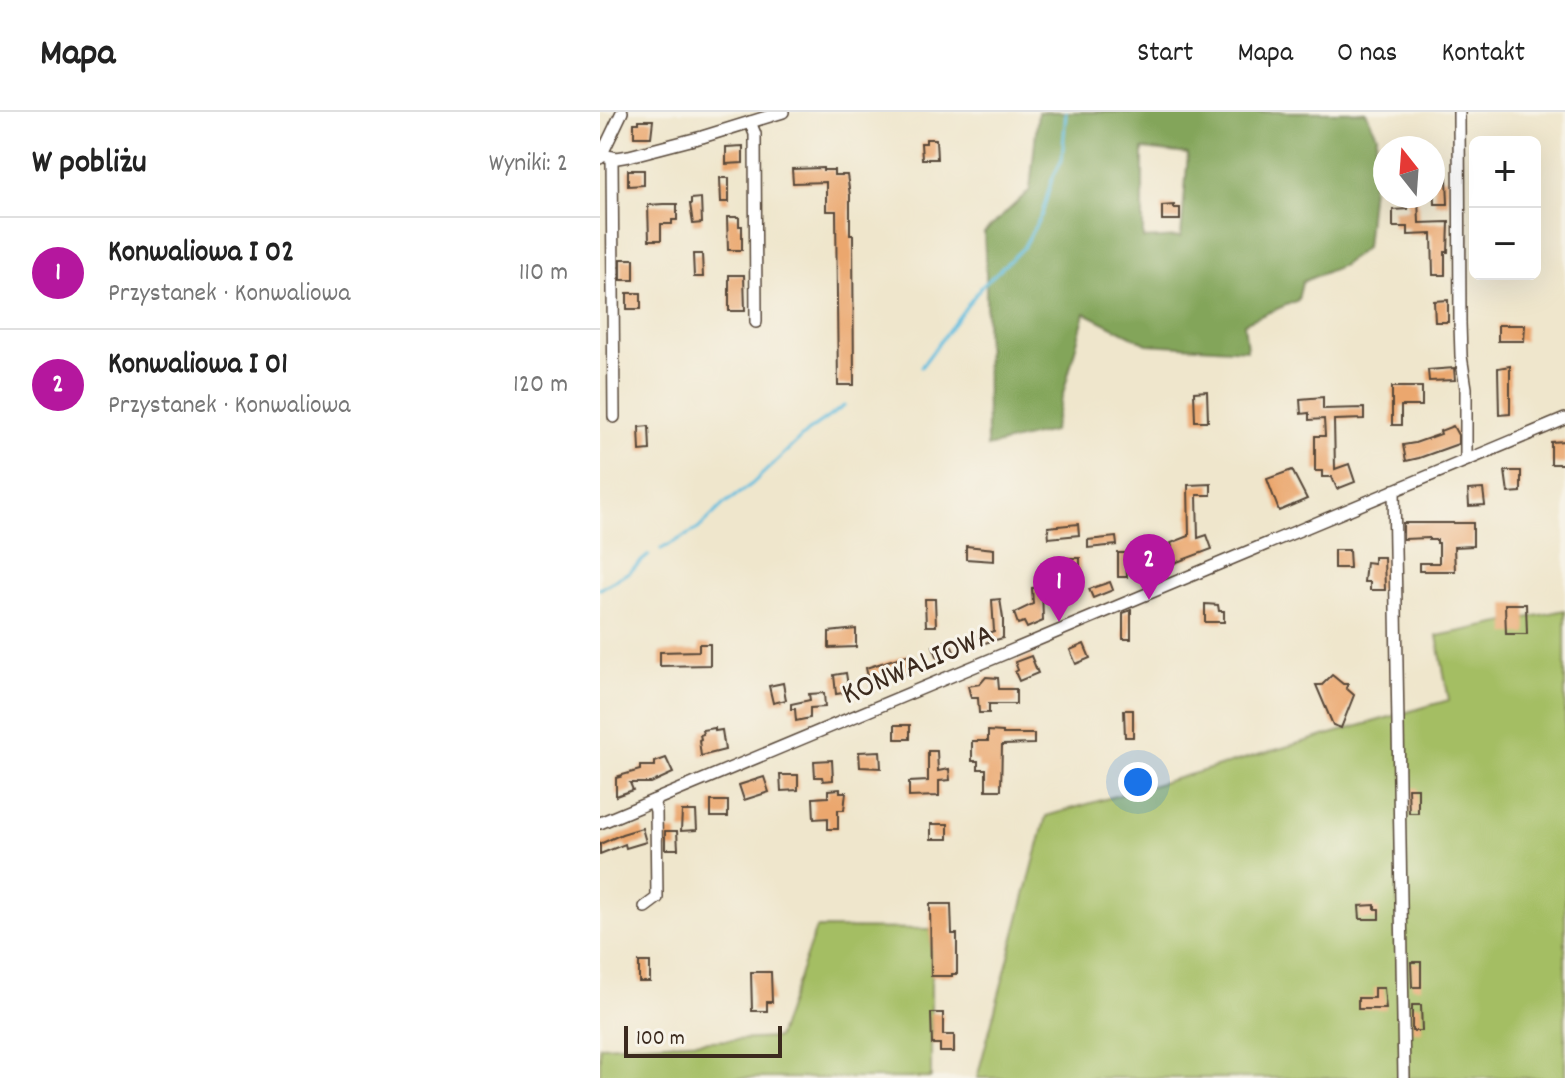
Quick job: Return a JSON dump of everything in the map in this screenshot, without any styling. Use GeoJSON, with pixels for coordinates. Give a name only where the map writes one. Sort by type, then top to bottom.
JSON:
{"type":"FeatureCollection","features":[{"type":"Feature","properties":{"kind":"street"},"geometry":{"type":"LineString","coordinates":[[614,417],[604,156],[622,112]]}},
{"type":"Feature","properties":{"kind":"street"},"geometry":{"type":"LineString","coordinates":[[604,156],[629,156],[783,112]]}},
{"type":"Feature","properties":{"kind":"street"},"geometry":{"type":"LineString","coordinates":[[1459,112],[1460,323],[1466,388],[1466,460]]}},
{"type":"Feature","properties":{"kind":"street"},"geometry":{"type":"LineString","coordinates":[[750,122],[755,134],[756,322]]}},
{"type":"Feature","properties":{"kind":"street","name":"KONWALIOWA"},"geometry":{"type":"LineString","coordinates":[[600,823],[1565,419]]}},
{"type":"Feature","properties":{"kind":"street"},"geometry":{"type":"LineString","coordinates":[[1394,490],[1404,1078]]}},
{"type":"Feature","properties":{"kind":"street"},"geometry":{"type":"LineString","coordinates":[[645,907],[657,898],[656,811],[653,801]]}},
{"type":"Feature","properties":{"kind":"green space"},"geometry":{"type":"Polygon","coordinates":[[[1038,112],[1366,112],[1377,135],[1373,136],[1373,176],[1366,247],[1343,265],[1302,282],[1298,300],[1244,323],[1247,350],[1147,344],[1085,313],[1053,431],[987,447],[984,233],[1030,190],[1038,112]],[[1143,149],[1143,239],[1181,237],[1188,154],[1143,149]]]}},
{"type":"Feature","properties":{"kind":"green space"},"geometry":{"type":"Polygon","coordinates":[[[1565,610],[1565,1078],[977,1078],[1046,816],[1449,700],[1437,636],[1565,610]]]}},
{"type":"Feature","properties":{"kind":"green space"},"geometry":{"type":"Polygon","coordinates":[[[816,928],[931,929],[931,1078],[600,1078],[600,1046],[777,1038],[816,928]]]}},
{"type":"Feature","properties":{"kind":"building"},"geometry":{"type":"Polygon","coordinates":[[[639,120],[653,120],[651,137],[634,137],[634,123],[639,123],[639,120]]]}},
{"type":"Feature","properties":{"kind":"building"},"geometry":{"type":"Polygon","coordinates":[[[926,139],[936,139],[937,159],[922,159],[921,143],[926,143],[926,139]]]}},
{"type":"Feature","properties":{"kind":"building"},"geometry":{"type":"Polygon","coordinates":[[[743,146],[743,163],[726,164],[726,147],[743,146]]]}},
{"type":"Feature","properties":{"kind":"building"},"geometry":{"type":"Polygon","coordinates":[[[792,169],[834,170],[834,175],[847,175],[850,195],[854,385],[838,385],[836,211],[826,211],[826,182],[793,183],[792,169]]]}},
{"type":"Feature","properties":{"kind":"building"},"geometry":{"type":"Polygon","coordinates":[[[628,170],[644,170],[644,185],[628,186],[628,170]]]}},
{"type":"Feature","properties":{"kind":"building"},"geometry":{"type":"Polygon","coordinates":[[[720,178],[729,178],[729,202],[721,202],[720,178]]]}},
{"type":"Feature","properties":{"kind":"building"},"geometry":{"type":"Polygon","coordinates":[[[1445,178],[1447,178],[1448,204],[1445,204],[1445,178]]]}},
{"type":"Feature","properties":{"kind":"building"},"geometry":{"type":"Polygon","coordinates":[[[701,198],[702,223],[693,224],[691,199],[701,198]]]}},
{"type":"Feature","properties":{"kind":"building"},"geometry":{"type":"Polygon","coordinates":[[[677,204],[677,220],[672,220],[672,224],[661,224],[661,240],[649,240],[648,205],[677,204]]]}},
{"type":"Feature","properties":{"kind":"building"},"geometry":{"type":"Polygon","coordinates":[[[1174,205],[1174,208],[1180,208],[1180,220],[1162,220],[1162,206],[1174,205]]]}},
{"type":"Feature","properties":{"kind":"building"},"geometry":{"type":"Polygon","coordinates":[[[1418,208],[1419,223],[1449,222],[1445,275],[1433,275],[1432,234],[1408,235],[1408,227],[1393,227],[1393,210],[1418,208]]]}},
{"type":"Feature","properties":{"kind":"building"},"geometry":{"type":"Polygon","coordinates":[[[727,217],[739,217],[742,250],[728,250],[727,217]]]}},
{"type":"Feature","properties":{"kind":"building"},"geometry":{"type":"Polygon","coordinates":[[[693,254],[702,254],[703,277],[694,277],[693,254]]]}},
{"type":"Feature","properties":{"kind":"building"},"geometry":{"type":"Polygon","coordinates":[[[621,259],[634,259],[634,280],[621,280],[621,259]]]}},
{"type":"Feature","properties":{"kind":"building"},"geometry":{"type":"Polygon","coordinates":[[[729,275],[744,275],[745,311],[729,311],[729,275]]]}},
{"type":"Feature","properties":{"kind":"building"},"geometry":{"type":"Polygon","coordinates":[[[627,293],[641,293],[641,309],[627,309],[627,293]]]}},
{"type":"Feature","properties":{"kind":"building"},"geometry":{"type":"Polygon","coordinates":[[[1448,300],[1448,322],[1435,322],[1434,301],[1448,300]]]}},
{"type":"Feature","properties":{"kind":"building"},"geometry":{"type":"Polygon","coordinates":[[[1498,325],[1525,325],[1524,341],[1498,341],[1498,325]]]}},
{"type":"Feature","properties":{"kind":"building"},"geometry":{"type":"Polygon","coordinates":[[[1510,366],[1510,414],[1499,415],[1498,368],[1510,366]]]}},
{"type":"Feature","properties":{"kind":"building"},"geometry":{"type":"Polygon","coordinates":[[[1454,368],[1455,380],[1429,381],[1428,370],[1454,368]]]}},
{"type":"Feature","properties":{"kind":"building"},"geometry":{"type":"Polygon","coordinates":[[[1392,387],[1422,387],[1422,406],[1401,406],[1401,425],[1392,425],[1392,387]]]}},
{"type":"Feature","properties":{"kind":"building"},"geometry":{"type":"Polygon","coordinates":[[[1207,391],[1208,421],[1195,421],[1194,392],[1207,391]]]}},
{"type":"Feature","properties":{"kind":"building"},"geometry":{"type":"Polygon","coordinates":[[[1323,397],[1323,409],[1364,408],[1364,419],[1334,420],[1335,469],[1349,464],[1355,482],[1337,489],[1332,477],[1322,477],[1322,471],[1315,471],[1315,436],[1325,436],[1324,419],[1309,420],[1309,413],[1301,414],[1300,399],[1323,397]]]}},
{"type":"Feature","properties":{"kind":"building"},"geometry":{"type":"Polygon","coordinates":[[[649,426],[650,450],[640,451],[639,427],[649,426]]]}},
{"type":"Feature","properties":{"kind":"building"},"geometry":{"type":"Polygon","coordinates":[[[1453,426],[1458,435],[1458,444],[1406,461],[1403,445],[1441,434],[1440,431],[1453,426]]]}},
{"type":"Feature","properties":{"kind":"building"},"geometry":{"type":"Polygon","coordinates":[[[1565,441],[1565,464],[1551,464],[1551,442],[1565,441]]]}},
{"type":"Feature","properties":{"kind":"building"},"geometry":{"type":"Polygon","coordinates":[[[1292,470],[1307,499],[1279,511],[1267,479],[1292,470]]]}},
{"type":"Feature","properties":{"kind":"building"},"geometry":{"type":"Polygon","coordinates":[[[1505,471],[1521,471],[1521,492],[1508,493],[1505,471]]]}},
{"type":"Feature","properties":{"kind":"building"},"geometry":{"type":"Polygon","coordinates":[[[1211,484],[1211,495],[1197,495],[1198,538],[1207,535],[1212,549],[1169,565],[1164,554],[1169,552],[1171,543],[1189,536],[1188,485],[1211,484]]]}},
{"type":"Feature","properties":{"kind":"building"},"geometry":{"type":"Polygon","coordinates":[[[1483,489],[1485,505],[1469,506],[1468,490],[1483,489]]]}},
{"type":"Feature","properties":{"kind":"building"},"geometry":{"type":"Polygon","coordinates":[[[1403,523],[1473,523],[1473,546],[1454,547],[1455,571],[1419,571],[1419,563],[1439,563],[1439,543],[1429,538],[1403,539],[1403,523]]]}},
{"type":"Feature","properties":{"kind":"building"},"geometry":{"type":"Polygon","coordinates":[[[1078,524],[1079,535],[1049,538],[1048,527],[1078,524]]]}},
{"type":"Feature","properties":{"kind":"building"},"geometry":{"type":"Polygon","coordinates":[[[1116,537],[1117,545],[1088,548],[1088,540],[1116,537]]]}},
{"type":"Feature","properties":{"kind":"building"},"geometry":{"type":"Polygon","coordinates":[[[1138,543],[1150,543],[1151,564],[1126,564],[1127,577],[1118,577],[1118,553],[1138,553],[1138,543]]]}},
{"type":"Feature","properties":{"kind":"building"},"geometry":{"type":"Polygon","coordinates":[[[966,546],[994,549],[994,561],[966,559],[966,546]]]}},
{"type":"Feature","properties":{"kind":"building"},"geometry":{"type":"Polygon","coordinates":[[[1334,550],[1349,550],[1350,568],[1334,568],[1334,550]]]}},
{"type":"Feature","properties":{"kind":"building"},"geometry":{"type":"Polygon","coordinates":[[[1374,557],[1384,557],[1385,590],[1370,590],[1370,582],[1364,582],[1366,562],[1374,563],[1374,557]]]}},
{"type":"Feature","properties":{"kind":"building"},"geometry":{"type":"Polygon","coordinates":[[[1049,558],[1080,558],[1080,576],[1071,579],[1061,575],[1058,579],[1055,575],[1049,575],[1049,558]]]}},
{"type":"Feature","properties":{"kind":"building"},"geometry":{"type":"Polygon","coordinates":[[[1110,582],[1113,590],[1093,598],[1089,589],[1110,582]]]}},
{"type":"Feature","properties":{"kind":"building"},"geometry":{"type":"Polygon","coordinates":[[[1042,587],[1043,621],[1027,628],[1024,622],[1018,624],[1014,613],[1033,604],[1032,588],[1042,587]]]}},
{"type":"Feature","properties":{"kind":"building"},"geometry":{"type":"Polygon","coordinates":[[[925,599],[935,599],[936,626],[926,626],[925,599]]]}},
{"type":"Feature","properties":{"kind":"building"},"geometry":{"type":"Polygon","coordinates":[[[1000,599],[1003,638],[981,644],[979,636],[994,631],[992,600],[1000,599]]]}},
{"type":"Feature","properties":{"kind":"building"},"geometry":{"type":"Polygon","coordinates":[[[1205,604],[1218,605],[1219,611],[1224,611],[1224,622],[1205,622],[1205,604]]]}},
{"type":"Feature","properties":{"kind":"building"},"geometry":{"type":"Polygon","coordinates":[[[1505,604],[1526,604],[1527,634],[1506,634],[1505,604]]]}},
{"type":"Feature","properties":{"kind":"building"},"geometry":{"type":"Polygon","coordinates":[[[1131,610],[1131,639],[1123,639],[1123,613],[1131,610]]]}},
{"type":"Feature","properties":{"kind":"building"},"geometry":{"type":"Polygon","coordinates":[[[856,629],[856,647],[829,648],[829,632],[856,629]]]}},
{"type":"Feature","properties":{"kind":"building"},"geometry":{"type":"Polygon","coordinates":[[[949,640],[955,654],[939,661],[933,646],[949,640]]]}},
{"type":"Feature","properties":{"kind":"building"},"geometry":{"type":"Polygon","coordinates":[[[699,644],[710,644],[710,665],[660,666],[660,652],[699,651],[699,644]]]}},
{"type":"Feature","properties":{"kind":"building"},"geometry":{"type":"Polygon","coordinates":[[[1084,644],[1090,658],[1076,664],[1070,650],[1084,644]]]}},
{"type":"Feature","properties":{"kind":"building"},"geometry":{"type":"Polygon","coordinates":[[[910,654],[917,667],[912,672],[903,675],[902,671],[884,676],[886,682],[870,687],[866,668],[910,654]]]}},
{"type":"Feature","properties":{"kind":"building"},"geometry":{"type":"Polygon","coordinates":[[[1031,656],[1038,673],[1019,681],[1015,662],[1031,656]]]}},
{"type":"Feature","properties":{"kind":"building"},"geometry":{"type":"Polygon","coordinates":[[[846,673],[849,692],[836,694],[834,675],[846,673]]]}},
{"type":"Feature","properties":{"kind":"building"},"geometry":{"type":"Polygon","coordinates":[[[1332,675],[1343,684],[1348,684],[1346,688],[1354,695],[1341,728],[1333,725],[1316,685],[1322,685],[1332,675]]]}},
{"type":"Feature","properties":{"kind":"building"},"geometry":{"type":"Polygon","coordinates":[[[986,677],[998,678],[999,689],[1016,689],[1016,704],[989,704],[989,713],[979,713],[978,698],[971,698],[968,686],[980,684],[986,677]]]}},
{"type":"Feature","properties":{"kind":"building"},"geometry":{"type":"Polygon","coordinates":[[[783,683],[786,700],[773,703],[769,686],[783,683]]]}},
{"type":"Feature","properties":{"kind":"building"},"geometry":{"type":"Polygon","coordinates":[[[824,693],[825,707],[810,708],[810,718],[796,721],[795,709],[791,709],[791,704],[810,700],[809,694],[824,693]]]}},
{"type":"Feature","properties":{"kind":"building"},"geometry":{"type":"Polygon","coordinates":[[[1124,710],[1133,710],[1133,737],[1125,737],[1124,710]]]}},
{"type":"Feature","properties":{"kind":"building"},"geometry":{"type":"Polygon","coordinates":[[[895,725],[910,725],[910,739],[895,739],[895,725]]]}},
{"type":"Feature","properties":{"kind":"building"},"geometry":{"type":"Polygon","coordinates":[[[715,728],[715,731],[722,730],[725,750],[701,756],[699,740],[702,730],[715,728]]]}},
{"type":"Feature","properties":{"kind":"building"},"geometry":{"type":"Polygon","coordinates":[[[988,731],[1034,734],[1034,744],[1002,745],[1001,790],[986,790],[986,769],[978,769],[978,761],[972,761],[972,741],[988,741],[988,731]]]}},
{"type":"Feature","properties":{"kind":"building"},"geometry":{"type":"Polygon","coordinates":[[[880,751],[881,768],[860,767],[859,752],[880,751]]]}},
{"type":"Feature","properties":{"kind":"building"},"geometry":{"type":"Polygon","coordinates":[[[928,751],[937,751],[938,771],[949,769],[950,780],[939,781],[939,796],[909,797],[909,782],[928,781],[928,751]]]}},
{"type":"Feature","properties":{"kind":"building"},"geometry":{"type":"Polygon","coordinates":[[[666,758],[673,773],[651,783],[630,783],[633,790],[616,796],[616,778],[640,770],[640,766],[655,766],[655,762],[666,758]]]}},
{"type":"Feature","properties":{"kind":"building"},"geometry":{"type":"Polygon","coordinates":[[[832,760],[833,780],[823,781],[822,777],[815,777],[814,761],[832,760]]]}},
{"type":"Feature","properties":{"kind":"building"},"geometry":{"type":"Polygon","coordinates":[[[780,775],[798,775],[798,790],[781,791],[780,775]]]}},
{"type":"Feature","properties":{"kind":"building"},"geometry":{"type":"Polygon","coordinates":[[[764,777],[769,792],[744,800],[739,785],[764,777]]]}},
{"type":"Feature","properties":{"kind":"building"},"geometry":{"type":"Polygon","coordinates":[[[1408,788],[1418,788],[1418,813],[1409,813],[1408,788]]]}},
{"type":"Feature","properties":{"kind":"building"},"geometry":{"type":"Polygon","coordinates":[[[840,789],[840,792],[846,792],[844,810],[838,810],[838,829],[828,829],[828,818],[814,819],[813,798],[828,797],[828,790],[840,789]]]}},
{"type":"Feature","properties":{"kind":"building"},"geometry":{"type":"Polygon","coordinates":[[[711,801],[728,801],[728,817],[711,817],[711,801]]]}},
{"type":"Feature","properties":{"kind":"building"},"geometry":{"type":"Polygon","coordinates":[[[682,811],[696,811],[697,830],[681,831],[682,811]]]}},
{"type":"Feature","properties":{"kind":"building"},"geometry":{"type":"Polygon","coordinates":[[[931,824],[948,824],[948,839],[931,839],[931,824]]]}},
{"type":"Feature","properties":{"kind":"building"},"geometry":{"type":"Polygon","coordinates":[[[642,828],[646,842],[626,848],[625,844],[600,854],[600,844],[642,828]]]}},
{"type":"Feature","properties":{"kind":"building"},"geometry":{"type":"Polygon","coordinates":[[[665,831],[677,831],[678,849],[665,849],[665,831]]]}},
{"type":"Feature","properties":{"kind":"building"},"geometry":{"type":"Polygon","coordinates":[[[930,904],[951,904],[952,934],[957,934],[957,974],[952,976],[931,976],[930,904]]]}},
{"type":"Feature","properties":{"kind":"building"},"geometry":{"type":"Polygon","coordinates":[[[1375,905],[1375,909],[1379,909],[1379,919],[1360,919],[1359,906],[1375,905]]]}},
{"type":"Feature","properties":{"kind":"building"},"geometry":{"type":"Polygon","coordinates":[[[639,962],[650,962],[650,982],[639,982],[639,962]]]}},
{"type":"Feature","properties":{"kind":"building"},"geometry":{"type":"Polygon","coordinates":[[[1411,962],[1421,962],[1421,987],[1412,987],[1411,962]]]}},
{"type":"Feature","properties":{"kind":"building"},"geometry":{"type":"Polygon","coordinates":[[[751,972],[771,972],[772,1002],[767,1002],[767,1011],[752,1011],[751,972]]]}},
{"type":"Feature","properties":{"kind":"building"},"geometry":{"type":"Polygon","coordinates":[[[1374,988],[1384,988],[1386,1009],[1358,1009],[1358,998],[1374,998],[1374,988]]]}},
{"type":"Feature","properties":{"kind":"building"},"geometry":{"type":"Polygon","coordinates":[[[1412,1005],[1421,1005],[1422,1031],[1412,1031],[1412,1005]]]}},
{"type":"Feature","properties":{"kind":"building"},"geometry":{"type":"Polygon","coordinates":[[[931,1013],[943,1013],[943,1035],[954,1035],[954,1052],[940,1052],[940,1044],[932,1044],[931,1013]]]}},
{"type":"Feature","properties":{"kind":"waterway"},"geometry":{"type":"LineString","coordinates":[[921,367],[981,287],[1023,248],[1042,214],[1052,179],[1062,160],[1066,112]]}},
{"type":"Feature","properties":{"kind":"waterway"},"geometry":{"type":"LineString","coordinates":[[661,549],[698,529],[807,432],[844,406]]}},
{"type":"Feature","properties":{"kind":"waterway"},"geometry":{"type":"LineString","coordinates":[[600,589],[629,572],[649,555]]}},
{"type":"Feature","properties":{"kind":"place","name":"Konwaliowa I 01"},"geometry":{"type":"Point","coordinates":[1149,600]}},
{"type":"Feature","properties":{"kind":"place","name":"Konwaliowa I 02"},"geometry":{"type":"Point","coordinates":[1059,622]}}]}
